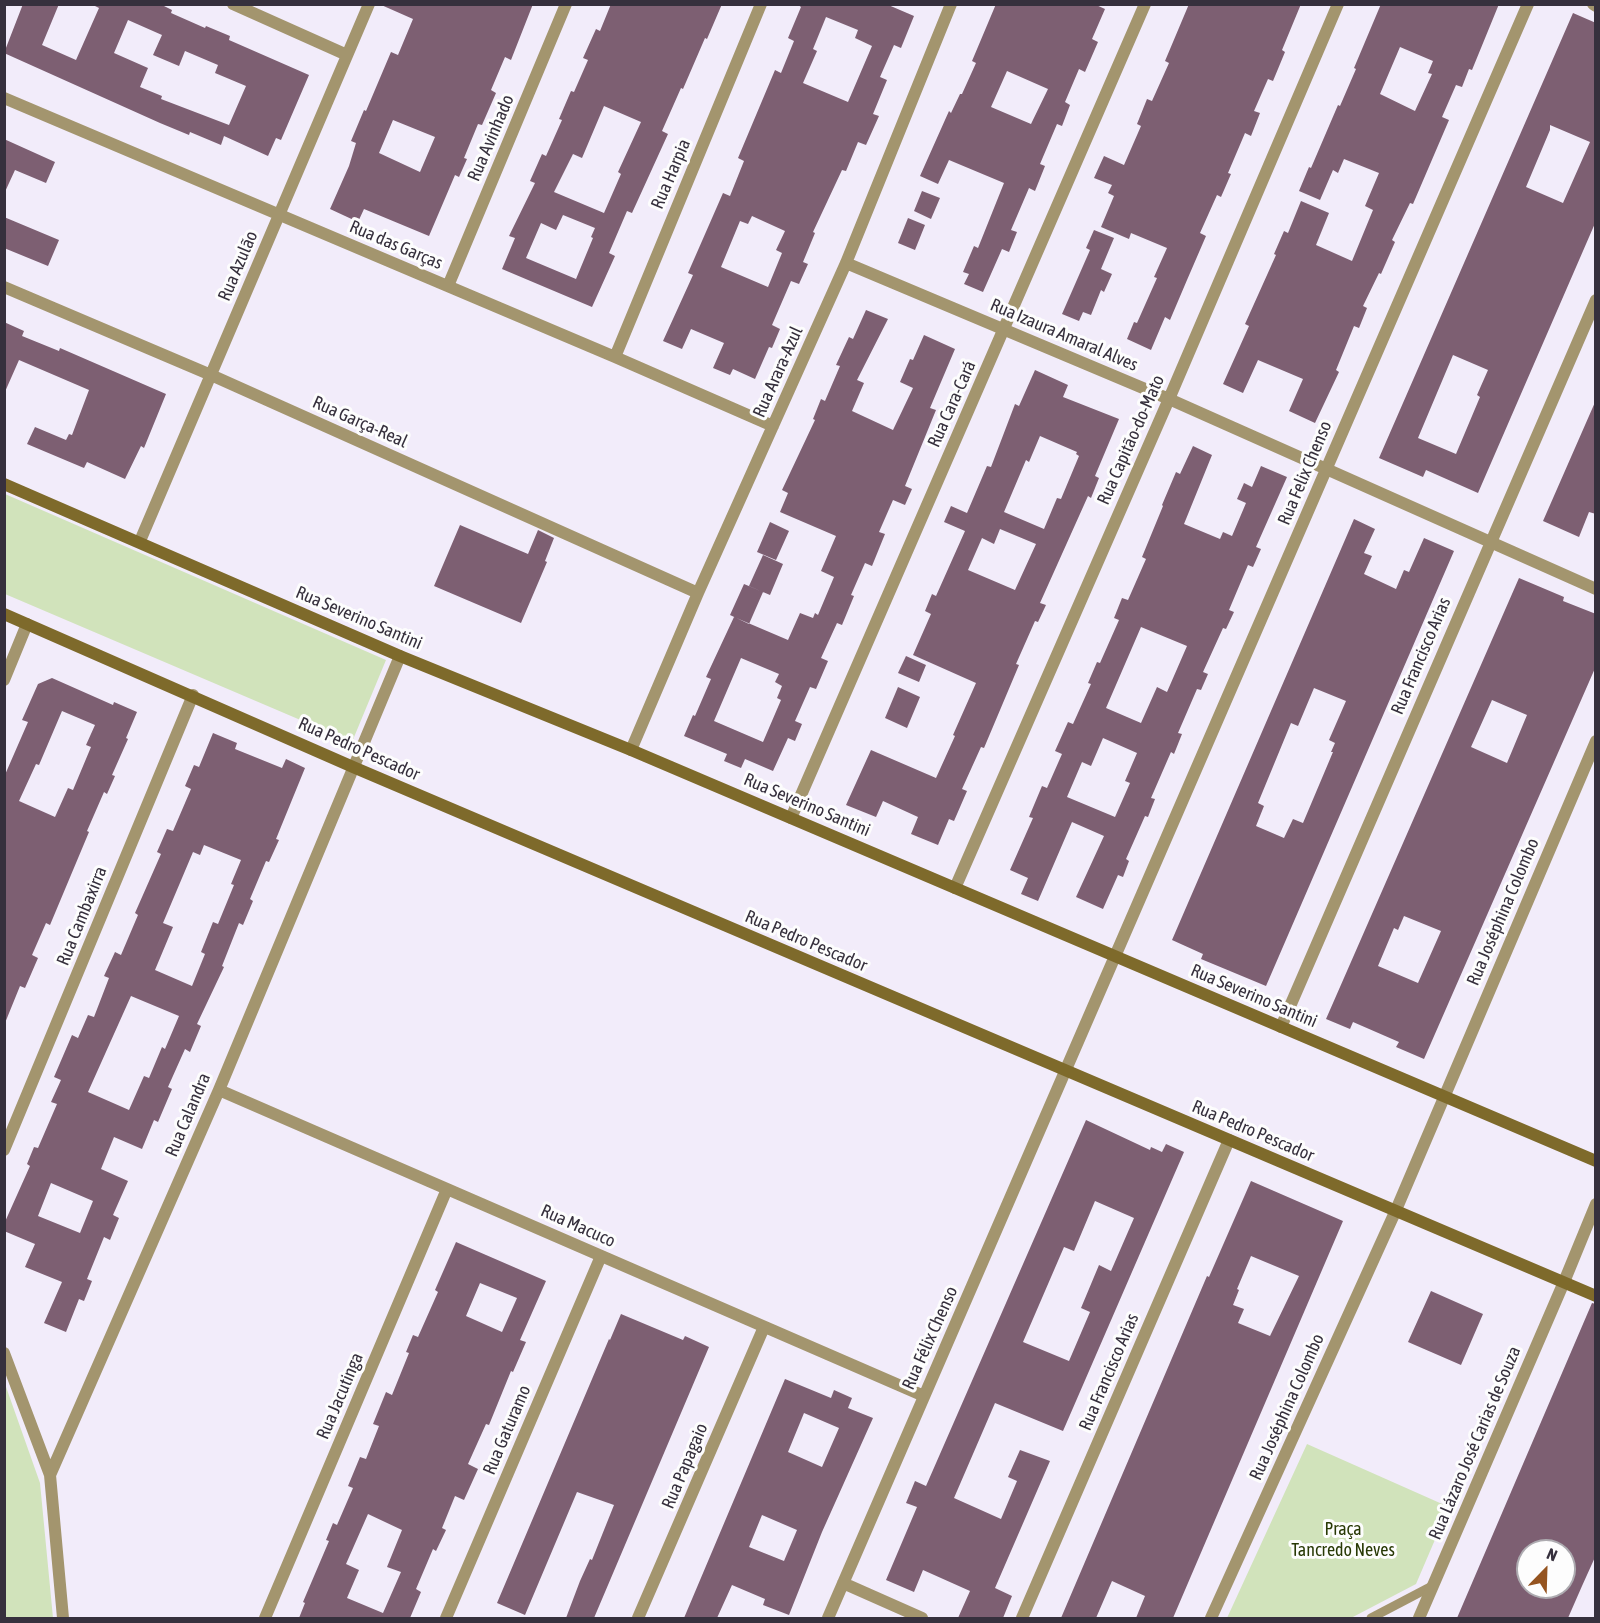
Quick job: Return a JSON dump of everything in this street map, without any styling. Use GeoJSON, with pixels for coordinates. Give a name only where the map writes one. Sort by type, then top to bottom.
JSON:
{"type":"FeatureCollection","features":[{"type":"Feature","properties":{"kind":"street"},"geometry":{"type":"LineString","coordinates":[[233,4],[347,56]]}},
{"type":"Feature","properties":{"kind":"street","name":"Rua Azulão"},"geometry":{"type":"LineString","coordinates":[[140,542],[369,4]]}},
{"type":"Feature","properties":{"kind":"street","name":"Rua Avinhado"},"geometry":{"type":"LineString","coordinates":[[448,286],[566,4]]}},
{"type":"Feature","properties":{"kind":"street","name":"Rua Harpia"},"geometry":{"type":"LineString","coordinates":[[615,357],[761,4]]}},
{"type":"Feature","properties":{"kind":"street","name":"Rua Arara-Azul"},"geometry":{"type":"LineString","coordinates":[[631,750],[698,593],[846,263],[951,4]]}},
{"type":"Feature","properties":{"kind":"street","name":"Rua Cara-Cará"},"geometry":{"type":"LineString","coordinates":[[791,818],[1145,4]]}},
{"type":"Feature","properties":{"kind":"street","name":"Rua Capitão-do-Mato"},"geometry":{"type":"LineString","coordinates":[[955,888],[1169,399],[1338,4]]}},
{"type":"Feature","properties":{"kind":"street","name":"Rua Felix Chenso"},"geometry":{"type":"LineString","coordinates":[[1066,1072],[1528,4]]}},
{"type":"Feature","properties":{"kind":"street","name":"Rua das Garças"},"geometry":{"type":"LineString","coordinates":[[4,98],[773,426]]}},
{"type":"Feature","properties":{"kind":"street","name":"Rua Izaura Amaral Alves"},"geometry":{"type":"LineString","coordinates":[[846,263],[1169,399],[1596,590]]}},
{"type":"Feature","properties":{"kind":"street","name":"Rua Garça-Real"},"geometry":{"type":"LineString","coordinates":[[4,287],[211,375],[698,593]]}},
{"type":"Feature","properties":{"kind":"street","name":"Rua Francisco Arias"},"geometry":{"type":"LineString","coordinates":[[1281,1027],[1596,300]]}},
{"type":"Feature","properties":{"kind":"street","name":"Rua Severino Santini"},"geometry":{"type":"LineString","coordinates":[[4,484],[400,656],[631,750],[1596,1161]]}},
{"type":"Feature","properties":{"kind":"street","name":"Rua Pedro Pescador"},"geometry":{"type":"LineString","coordinates":[[4,614],[353,767],[1596,1296]]}},
{"type":"Feature","properties":{"kind":"street"},"geometry":{"type":"LineString","coordinates":[[4,680],[27,624]]}},
{"type":"Feature","properties":{"kind":"street","name":"Rua Calandra"},"geometry":{"type":"LineString","coordinates":[[50,1475],[219,1090],[400,656]]}},
{"type":"Feature","properties":{"kind":"street","name":"Rua Cambaxirra"},"geometry":{"type":"LineString","coordinates":[[4,1150],[193,695]]}},
{"type":"Feature","properties":{"kind":"street","name":"Rua Joséphina Colombo"},"geometry":{"type":"LineString","coordinates":[[1212,1618],[1395,1210],[1596,741]]}},
{"type":"Feature","properties":{"kind":"street","name":"Rua Félix Chenso"},"geometry":{"type":"LineString","coordinates":[[828,1618],[1066,1072]]}},
{"type":"Feature","properties":{"kind":"street","name":"Rua Macuco"},"geometry":{"type":"LineString","coordinates":[[219,1090],[924,1396]]}},
{"type":"Feature","properties":{"kind":"street","name":"Rua Francisco Arias"},"geometry":{"type":"LineString","coordinates":[[1022,1618],[1229,1140]]}},
{"type":"Feature","properties":{"kind":"street","name":"Rua Jacutinga"},"geometry":{"type":"LineString","coordinates":[[265,1618],[447,1189]]}},
{"type":"Feature","properties":{"kind":"street","name":"Rua Lázaro José Carias de Souza"},"geometry":{"type":"LineString","coordinates":[[1419,1618],[1596,1204]]}},
{"type":"Feature","properties":{"kind":"street","name":"Rua Gaturamo"},"geometry":{"type":"LineString","coordinates":[[446,1618],[601,1256]]}},
{"type":"Feature","properties":{"kind":"street","name":"Rua Papagaio"},"geometry":{"type":"LineString","coordinates":[[638,1618],[764,1327]]}},
{"type":"Feature","properties":{"kind":"street"},"geometry":{"type":"LineString","coordinates":[[4,1353],[50,1475],[63,1618]]}},
{"type":"Feature","properties":{"kind":"street"},"geometry":{"type":"LineString","coordinates":[[843,1583],[922,1618]]}},
{"type":"Feature","properties":{"kind":"lane"},"geometry":{"type":"LineString","coordinates":[[1371,1618],[1434,1585]]}},
{"type":"Feature","properties":{"kind":"green space"},"geometry":{"type":"Polygon","coordinates":[[[5,494],[386,660],[352,742],[5,594],[5,494]]]}},
{"type":"Feature","properties":{"kind":"green space"},"geometry":{"type":"Polygon","coordinates":[[[5,1384],[40,1483],[53,1618],[5,1618],[5,1384]]]}},
{"type":"Feature","properties":{"kind":"green space","name":"Praça Tancredo Neves"},"geometry":{"type":"Polygon","coordinates":[[[1307,1444],[1449,1507],[1416,1584],[1351,1618],[1227,1618],[1307,1444]]]}},
{"type":"Feature","properties":{"kind":"building"},"geometry":{"type":"Polygon","coordinates":[[[23,4],[59,4],[42,45],[76,60],[99,8],[91,4],[160,4],[172,10],[171,13],[230,36],[229,40],[309,75],[281,140],[276,138],[268,156],[224,136],[221,145],[190,132],[189,135],[4,53],[23,4]],[[128,20],[114,53],[148,68],[140,87],[162,96],[161,99],[229,125],[246,86],[215,73],[218,65],[185,51],[179,66],[153,55],[162,35],[128,20]]]}},
{"type":"Feature","properties":{"kind":"building"},"geometry":{"type":"Polygon","coordinates":[[[379,4],[533,4],[511,60],[505,57],[491,90],[496,93],[482,125],[478,124],[464,158],[467,159],[459,177],[455,175],[429,236],[364,209],[358,222],[330,209],[349,166],[356,143],[351,141],[364,110],[366,111],[391,52],[398,55],[413,19],[379,4]],[[393,120],[379,153],[420,172],[435,137],[393,120]]]}},
{"type":"Feature","properties":{"kind":"building"},"geometry":{"type":"Polygon","coordinates":[[[611,4],[722,4],[662,131],[668,134],[632,213],[627,211],[609,253],[615,256],[592,307],[502,269],[515,238],[509,236],[535,183],[530,181],[542,154],[546,156],[562,120],[559,119],[571,91],[574,92],[588,60],[583,58],[596,29],[600,31],[611,4]],[[604,106],[582,158],[573,154],[554,192],[604,213],[621,174],[618,172],[641,122],[604,106]],[[563,215],[556,230],[541,223],[526,258],[576,279],[595,228],[563,215]]]}},
{"type":"Feature","properties":{"kind":"building"},"geometry":{"type":"Polygon","coordinates":[[[797,4],[886,4],[914,16],[901,48],[894,45],[880,77],[887,80],[873,114],[879,116],[866,145],[858,142],[846,171],[842,170],[813,232],[815,233],[803,262],[808,264],[799,284],[791,281],[772,325],[780,329],[755,379],[733,369],[730,375],[713,368],[724,343],[691,329],[682,349],[663,341],[693,275],[688,273],[723,193],[730,196],[744,161],[738,158],[775,70],[781,73],[794,41],[788,38],[801,7],[797,4]],[[826,17],[813,49],[817,51],[803,83],[848,102],[872,46],[855,38],[858,30],[826,17]],[[752,216],[748,224],[740,221],[721,267],[768,287],[782,253],[776,250],[785,231],[752,216]]]}},
{"type":"Feature","properties":{"kind":"building"},"geometry":{"type":"Polygon","coordinates":[[[996,4],[1094,4],[1105,9],[1092,39],[1098,42],[1085,72],[1079,69],[1065,102],[1070,105],[1062,126],[1057,124],[1040,164],[1045,166],[1035,191],[1029,188],[1011,230],[1017,232],[1009,252],[1002,249],[983,292],[964,284],[969,274],[963,272],[974,246],[978,248],[1004,183],[949,160],[938,184],[920,176],[949,111],[951,113],[962,94],[976,63],[972,61],[996,4]],[[1007,71],[991,107],[1031,124],[1048,89],[1007,71]]]}},
{"type":"Feature","properties":{"kind":"building"},"geometry":{"type":"Polygon","coordinates":[[[1189,4],[1301,4],[1282,50],[1285,52],[1273,81],[1268,79],[1254,111],[1260,113],[1251,136],[1245,133],[1228,173],[1231,174],[1221,197],[1217,195],[1200,233],[1206,236],[1170,320],[1165,317],[1151,350],[1127,339],[1134,322],[1137,323],[1157,278],[1154,277],[1167,248],[1131,233],[1129,239],[1101,227],[1114,196],[1108,193],[1112,185],[1094,178],[1104,156],[1124,165],[1141,126],[1137,124],[1147,99],[1152,101],[1169,63],[1165,61],[1189,4]]]}},
{"type":"Feature","properties":{"kind":"building"},"geometry":{"type":"Polygon","coordinates":[[[1381,4],[1499,4],[1472,70],[1469,69],[1462,87],[1456,85],[1442,117],[1449,120],[1413,204],[1410,203],[1392,240],[1395,242],[1381,274],[1379,273],[1363,306],[1367,308],[1359,328],[1354,326],[1336,370],[1339,372],[1315,423],[1289,411],[1303,379],[1258,360],[1243,393],[1223,384],[1249,326],[1245,324],[1276,255],[1274,254],[1284,231],[1288,233],[1301,201],[1329,213],[1316,245],[1352,261],[1373,210],[1365,206],[1379,173],[1344,159],[1338,173],[1333,170],[1320,200],[1299,191],[1338,105],[1340,106],[1356,69],[1354,68],[1381,4]],[[1400,47],[1380,94],[1415,111],[1432,74],[1428,73],[1433,61],[1400,47]]]}},
{"type":"Feature","properties":{"kind":"building"},"geometry":{"type":"Polygon","coordinates":[[[1573,13],[1596,23],[1596,221],[1478,493],[1426,470],[1423,477],[1379,458],[1573,13]],[[1550,125],[1550,130],[1526,187],[1563,203],[1590,142],[1550,125]],[[1453,355],[1418,438],[1456,454],[1480,397],[1477,395],[1488,370],[1453,355]]]}},
{"type":"Feature","properties":{"kind":"building"},"geometry":{"type":"Polygon","coordinates":[[[4,139],[55,162],[46,183],[15,170],[4,194],[4,139]]]}},
{"type":"Feature","properties":{"kind":"building"},"geometry":{"type":"Polygon","coordinates":[[[922,191],[940,198],[931,219],[914,211],[922,191]]]}},
{"type":"Feature","properties":{"kind":"building"},"geometry":{"type":"Polygon","coordinates":[[[4,217],[59,240],[48,266],[4,248],[4,217]]]}},
{"type":"Feature","properties":{"kind":"building"},"geometry":{"type":"Polygon","coordinates":[[[908,218],[925,225],[915,250],[898,243],[908,218]]]}},
{"type":"Feature","properties":{"kind":"building"},"geometry":{"type":"Polygon","coordinates":[[[1094,230],[1114,238],[1101,269],[1112,274],[1104,292],[1101,290],[1091,315],[1083,312],[1079,321],[1062,314],[1090,250],[1086,248],[1094,230]]]}},
{"type":"Feature","properties":{"kind":"building"},"geometry":{"type":"Polygon","coordinates":[[[866,310],[888,319],[857,380],[864,383],[852,411],[893,430],[913,388],[900,382],[924,335],[955,349],[930,408],[936,410],[905,486],[912,489],[905,505],[893,500],[879,532],[885,534],[872,566],[865,563],[851,595],[854,596],[842,625],[837,623],[821,658],[828,661],[816,689],[810,687],[795,721],[802,724],[795,741],[788,738],[773,771],[745,759],[741,768],[724,761],[727,754],[684,736],[711,679],[706,677],[734,617],[788,640],[800,613],[813,618],[815,613],[818,615],[834,577],[821,571],[836,536],[780,512],[788,493],[782,490],[815,420],[813,419],[821,399],[825,401],[840,366],[836,365],[849,337],[853,339],[866,310]],[[741,658],[714,721],[763,742],[781,700],[777,698],[782,686],[775,682],[779,674],[741,658]]]}},
{"type":"Feature","properties":{"kind":"building"},"geometry":{"type":"Polygon","coordinates":[[[4,322],[24,331],[22,336],[59,351],[60,348],[166,394],[144,448],[141,446],[125,479],[87,462],[84,468],[27,444],[35,427],[66,440],[69,434],[72,435],[89,390],[19,360],[4,394],[4,322]]]}},
{"type":"Feature","properties":{"kind":"building"},"geometry":{"type":"Polygon","coordinates":[[[1035,370],[1068,385],[1063,397],[1119,419],[1095,476],[1099,478],[1091,498],[1088,496],[1040,603],[1046,605],[1038,622],[1035,621],[984,748],[981,747],[962,789],[967,791],[954,821],[949,819],[938,845],[911,834],[918,817],[883,801],[876,817],[846,805],[871,750],[936,778],[955,736],[953,735],[976,683],[913,655],[931,614],[925,611],[932,594],[936,596],[965,531],[944,522],[951,506],[967,513],[987,466],[991,467],[1015,404],[1019,406],[1035,370]],[[1040,436],[1029,462],[1026,460],[1004,512],[1044,529],[1057,498],[1061,499],[1079,456],[1077,452],[1040,436]],[[1000,529],[994,544],[982,538],[968,570],[1015,590],[1036,544],[1000,529]]]}},
{"type":"Feature","properties":{"kind":"building"},"geometry":{"type":"Polygon","coordinates":[[[1596,400],[1596,514],[1589,512],[1579,537],[1543,521],[1596,400]]]}},
{"type":"Feature","properties":{"kind":"building"},"geometry":{"type":"Polygon","coordinates":[[[1193,446],[1212,455],[1184,524],[1220,539],[1223,532],[1232,536],[1246,503],[1237,499],[1244,483],[1252,487],[1261,466],[1287,477],[1256,547],[1261,549],[1253,567],[1248,565],[1229,610],[1234,612],[1226,629],[1223,628],[1203,672],[1208,674],[1201,690],[1197,689],[1178,733],[1182,734],[1174,754],[1171,752],[1151,798],[1155,799],[1126,859],[1129,861],[1123,877],[1118,875],[1103,909],[1076,897],[1104,836],[1072,822],[1038,901],[1021,894],[1028,878],[1010,870],[1033,818],[1029,817],[1042,786],[1047,788],[1062,754],[1055,751],[1068,722],[1073,724],[1091,684],[1088,683],[1097,662],[1100,663],[1119,620],[1114,618],[1122,598],[1128,600],[1146,559],[1142,557],[1162,505],[1176,472],[1180,474],[1193,446]],[[1141,627],[1106,708],[1141,723],[1157,687],[1167,692],[1187,646],[1141,627]],[[1103,738],[1091,766],[1082,762],[1067,797],[1115,817],[1130,783],[1125,781],[1137,753],[1103,738]]]}},
{"type":"Feature","properties":{"kind":"building"},"geometry":{"type":"Polygon","coordinates":[[[1354,519],[1375,529],[1364,553],[1372,556],[1364,574],[1396,589],[1404,570],[1409,572],[1424,538],[1454,551],[1266,986],[1201,959],[1203,954],[1172,940],[1354,519]],[[1314,688],[1298,726],[1291,723],[1258,803],[1264,806],[1256,826],[1284,838],[1293,819],[1303,823],[1333,752],[1331,752],[1335,743],[1329,740],[1346,701],[1314,688]]]}},
{"type":"Feature","properties":{"kind":"building"},"geometry":{"type":"Polygon","coordinates":[[[770,522],[789,531],[776,560],[757,552],[770,522]]]}},
{"type":"Feature","properties":{"kind":"building"},"geometry":{"type":"Polygon","coordinates":[[[460,525],[528,554],[538,530],[554,538],[545,561],[547,562],[521,623],[434,586],[460,525]]]}},
{"type":"Feature","properties":{"kind":"building"},"geometry":{"type":"Polygon","coordinates":[[[763,555],[783,564],[770,595],[749,586],[763,555]]]}},
{"type":"Feature","properties":{"kind":"building"},"geometry":{"type":"Polygon","coordinates":[[[1519,578],[1564,597],[1563,601],[1596,614],[1596,666],[1424,1059],[1396,1047],[1399,1042],[1353,1022],[1350,1029],[1326,1019],[1519,578]],[[1492,700],[1471,747],[1507,763],[1527,715],[1492,700]],[[1404,916],[1398,930],[1394,928],[1378,966],[1418,983],[1441,931],[1404,916]]]}},
{"type":"Feature","properties":{"kind":"building"},"geometry":{"type":"Polygon","coordinates":[[[744,584],[763,592],[749,624],[730,615],[744,584]]]}},
{"type":"Feature","properties":{"kind":"building"},"geometry":{"type":"Polygon","coordinates":[[[906,656],[926,665],[919,682],[898,673],[906,656]]]}},
{"type":"Feature","properties":{"kind":"building"},"geometry":{"type":"Polygon","coordinates":[[[52,678],[113,705],[114,702],[137,712],[112,775],[115,776],[107,794],[104,792],[50,925],[46,923],[32,955],[38,958],[25,988],[20,986],[5,1023],[4,777],[28,722],[22,720],[38,684],[52,678]],[[62,711],[39,765],[36,764],[19,801],[55,817],[68,788],[73,790],[91,747],[86,745],[95,725],[62,711]]]}},
{"type":"Feature","properties":{"kind":"building"},"geometry":{"type":"Polygon","coordinates":[[[898,687],[920,697],[907,728],[885,718],[898,687]]]}},
{"type":"Feature","properties":{"kind":"building"},"geometry":{"type":"Polygon","coordinates":[[[213,733],[237,743],[235,749],[282,768],[286,759],[305,768],[276,839],[279,840],[269,862],[266,861],[250,899],[253,901],[243,925],[239,923],[222,966],[224,967],[197,1024],[201,1026],[190,1052],[185,1049],[168,1087],[172,1089],[158,1122],[154,1120],[142,1149],[114,1137],[101,1169],[128,1181],[113,1215],[119,1218],[110,1240],[104,1237],[87,1279],[92,1281],[84,1301],[79,1299],[66,1332],[44,1323],[62,1282],[25,1267],[35,1244],[4,1231],[4,1224],[30,1166],[27,1164],[34,1147],[38,1148],[57,1104],[51,1102],[61,1080],[54,1077],[72,1035],[78,1038],[88,1015],[94,1017],[109,978],[104,976],[115,952],[121,955],[138,915],[135,913],[161,854],[157,852],[167,829],[173,831],[191,789],[185,786],[194,765],[199,767],[213,733]],[[204,845],[200,855],[193,852],[163,923],[173,927],[155,970],[192,986],[205,954],[201,952],[213,922],[218,924],[234,885],[231,884],[241,860],[204,845]],[[131,996],[88,1092],[129,1110],[144,1076],[149,1078],[162,1047],[165,1049],[179,1016],[131,996]],[[51,1183],[38,1216],[80,1233],[93,1201],[51,1183]]]}},
{"type":"Feature","properties":{"kind":"building"},"geometry":{"type":"Polygon","coordinates":[[[1086,1120],[1150,1150],[1151,1147],[1162,1152],[1166,1144],[1184,1152],[1063,1431],[995,1403],[954,1498],[1001,1519],[1017,1481],[1008,1477],[1020,1450],[1050,1461],[995,1588],[1012,1596],[1003,1618],[958,1618],[970,1591],[923,1570],[914,1592],[886,1580],[917,1507],[906,1503],[915,1481],[926,1486],[1086,1120]],[[1095,1201],[1074,1251],[1064,1247],[1023,1342],[1069,1361],[1090,1312],[1081,1308],[1099,1265],[1111,1271],[1134,1218],[1095,1201]]]}},
{"type":"Feature","properties":{"kind":"building"},"geometry":{"type":"Polygon","coordinates":[[[1251,1181],[1343,1221],[1173,1618],[1136,1618],[1145,1596],[1112,1581],[1096,1618],[1061,1618],[1207,1276],[1209,1277],[1251,1181]],[[1251,1256],[1233,1305],[1244,1309],[1238,1323],[1270,1336],[1299,1276],[1251,1256]]]}},
{"type":"Feature","properties":{"kind":"building"},"geometry":{"type":"Polygon","coordinates":[[[456,1242],[546,1281],[520,1340],[526,1342],[513,1372],[511,1371],[489,1425],[486,1424],[468,1464],[478,1469],[464,1500],[455,1496],[442,1528],[446,1530],[436,1551],[433,1549],[416,1589],[421,1592],[410,1618],[299,1618],[305,1603],[303,1602],[329,1541],[326,1540],[333,1523],[337,1525],[353,1488],[348,1486],[360,1457],[366,1459],[379,1426],[373,1424],[386,1392],[392,1395],[409,1353],[406,1352],[413,1335],[418,1337],[438,1292],[435,1290],[456,1242]],[[480,1283],[466,1316],[502,1332],[517,1298],[480,1283]],[[368,1514],[346,1564],[359,1570],[347,1598],[383,1613],[401,1572],[387,1567],[402,1530],[368,1514]]]}},
{"type":"Feature","properties":{"kind":"building"},"geometry":{"type":"Polygon","coordinates":[[[1431,1291],[1483,1314],[1461,1365],[1408,1342],[1431,1291]]]}},
{"type":"Feature","properties":{"kind":"building"},"geometry":{"type":"Polygon","coordinates":[[[1592,1303],[1596,1304],[1596,1555],[1568,1618],[1457,1618],[1592,1303]]]}},
{"type":"Feature","properties":{"kind":"building"},"geometry":{"type":"Polygon","coordinates":[[[621,1314],[683,1340],[685,1336],[709,1347],[594,1618],[566,1618],[614,1505],[577,1492],[525,1615],[497,1603],[621,1314]]]}},
{"type":"Feature","properties":{"kind":"building"},"geometry":{"type":"Polygon","coordinates":[[[785,1379],[831,1398],[834,1390],[852,1398],[848,1408],[873,1418],[822,1532],[789,1615],[763,1605],[765,1599],[732,1585],[717,1618],[684,1618],[785,1379]],[[804,1413],[788,1452],[822,1467],[839,1428],[804,1413]],[[762,1515],[749,1547],[784,1561],[797,1530],[762,1515]]]}}]}
